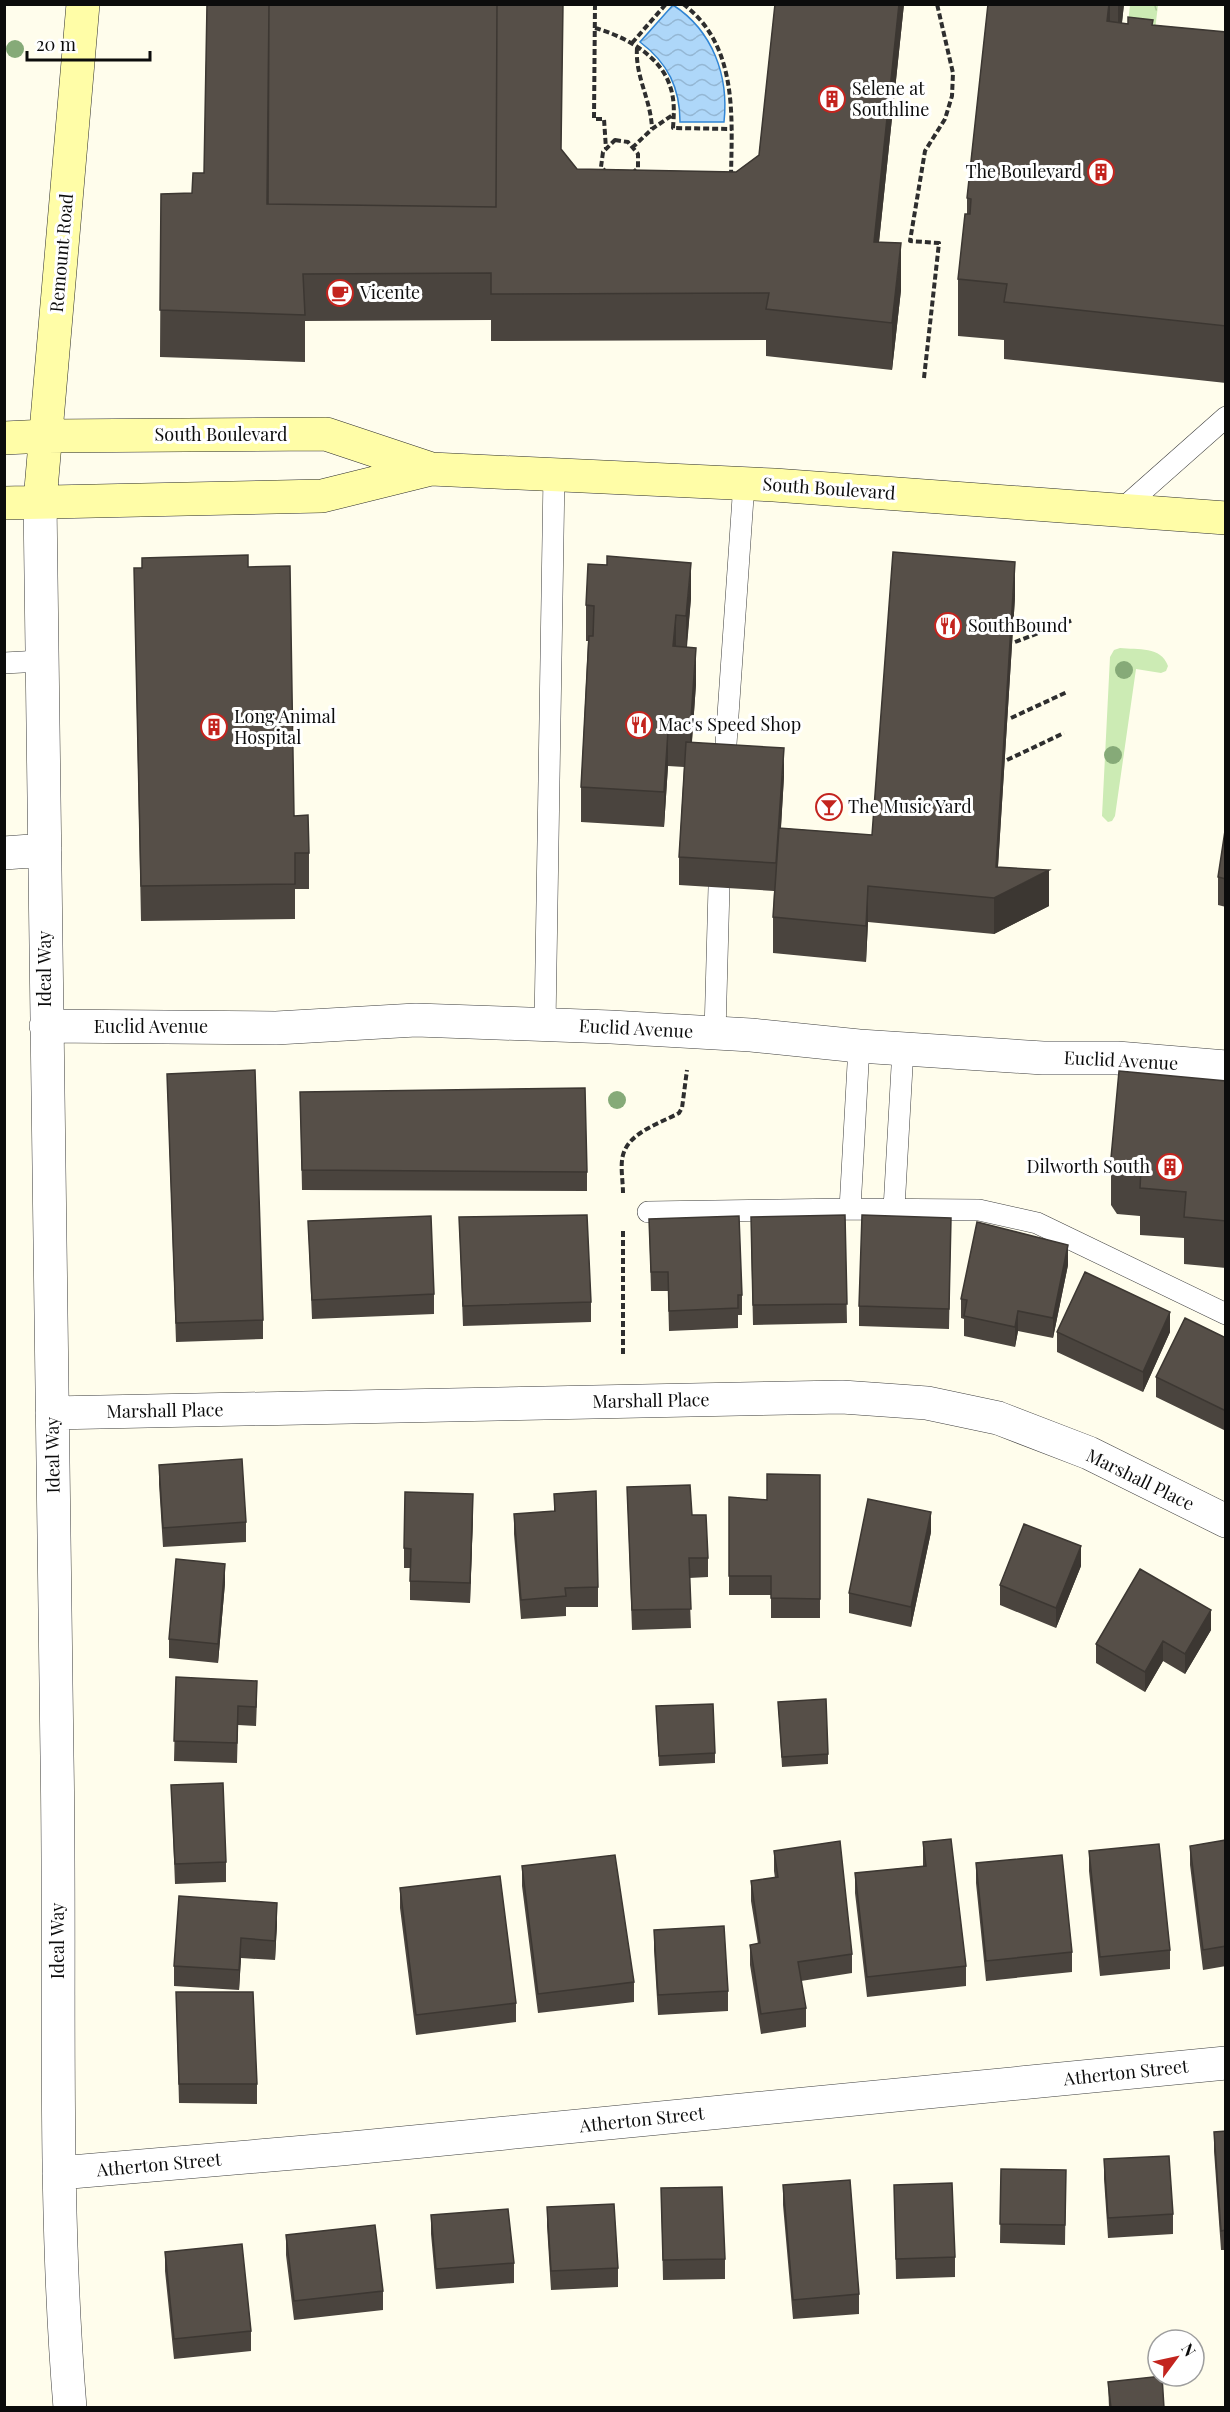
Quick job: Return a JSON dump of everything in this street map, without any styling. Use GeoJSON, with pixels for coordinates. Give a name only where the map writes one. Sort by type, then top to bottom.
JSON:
{"type":"FeatureCollection","features":[{"type":"Feature","properties":{"kind":"main road","name":"Remount Road"},"geometry":{"type":"LineString","coordinates":[[40,501],[83,4]]}},
{"type":"Feature","properties":{"kind":"main road","name":"South Boulevard"},"geometry":{"type":"LineString","coordinates":[[4,438],[326,434],[431,469],[744,483],[1226,518]]}},
{"type":"Feature","properties":{"kind":"main road","name":"South Boulevard"},"geometry":{"type":"LineString","coordinates":[[4,504],[40,501],[322,496],[431,469]]}},
{"type":"Feature","properties":{"kind":"street","name":"Ideal Way"},"geometry":{"type":"LineString","coordinates":[[40,501],[58,1795],[59,2173],[65,2340],[70,2408]]}},
{"type":"Feature","properties":{"kind":"street"},"geometry":{"type":"LineString","coordinates":[[4,853],[45,850]]}},
{"type":"Feature","properties":{"kind":"street","name":"Euclid Avenue"},"geometry":{"type":"LineString","coordinates":[[46,1026],[276,1028],[416,1020],[715,1033],[903,1049],[1043,1058],[1117,1058],[1226,1067]]}},
{"type":"Feature","properties":{"kind":"street","name":"Marshall Place"},"geometry":{"type":"LineString","coordinates":[[52,1413],[842,1397],[927,1403],[998,1418],[1059,1442],[1089,1454],[1226,1521]]}},
{"type":"Feature","properties":{"kind":"street","name":"Atherton Street"},"geometry":{"type":"LineString","coordinates":[[59,2173],[352,2148],[1226,2063]]}},
{"type":"Feature","properties":{"kind":"lane"},"geometry":{"type":"LineString","coordinates":[[1121,510],[1226,417]]}},
{"type":"Feature","properties":{"kind":"lane"},"geometry":{"type":"LineString","coordinates":[[545,1025],[554,475]]}},
{"type":"Feature","properties":{"kind":"lane"},"geometry":{"type":"LineString","coordinates":[[724,772],[744,483]]}},
{"type":"Feature","properties":{"kind":"lane"},"geometry":{"type":"LineString","coordinates":[[4,663],[41,661]]}},
{"type":"Feature","properties":{"kind":"lane"},"geometry":{"type":"LineString","coordinates":[[715,1033],[719,887]]}},
{"type":"Feature","properties":{"kind":"lane"},"geometry":{"type":"LineString","coordinates":[[850,1209],[859,1046]]}},
{"type":"Feature","properties":{"kind":"lane"},"geometry":{"type":"LineString","coordinates":[[894,1209],[903,1049]]}},
{"type":"Feature","properties":{"kind":"lane"},"geometry":{"type":"LineString","coordinates":[[648,1212],[979,1210],[1037,1223],[1226,1314]]}},
{"type":"Feature","properties":{"kind":"path"},"geometry":{"type":"LineString","coordinates":[[595,4],[594,119],[604,119],[606,149]]}},
{"type":"Feature","properties":{"kind":"path"},"geometry":{"type":"LineString","coordinates":[[632,43],[666,4]]}},
{"type":"Feature","properties":{"kind":"path"},"geometry":{"type":"LineString","coordinates":[[683,4],[693,11],[708,29],[722,53],[729,78],[732,129],[731,177]]}},
{"type":"Feature","properties":{"kind":"path"},"geometry":{"type":"LineString","coordinates":[[924,378],[939,243],[910,241],[925,151],[945,119],[952,96],[952,73],[937,4]]}},
{"type":"Feature","properties":{"kind":"path"},"geometry":{"type":"LineString","coordinates":[[595,28],[615,33],[632,43],[662,70],[670,85],[674,114],[673,128],[732,129]]}},
{"type":"Feature","properties":{"kind":"path"},"geometry":{"type":"LineString","coordinates":[[637,47],[636,64],[652,111],[652,129]]}},
{"type":"Feature","properties":{"kind":"path"},"geometry":{"type":"LineString","coordinates":[[632,148],[652,129],[674,114]]}},
{"type":"Feature","properties":{"kind":"path"},"geometry":{"type":"LineString","coordinates":[[615,140],[628,142],[632,148],[638,154],[638,168],[626,180],[614,180],[601,167],[603,152],[615,140]]}},
{"type":"Feature","properties":{"kind":"path"},"geometry":{"type":"LineString","coordinates":[[599,179],[606,172]]}},
{"type":"Feature","properties":{"kind":"path"},"geometry":{"type":"LineString","coordinates":[[631,174],[642,174]]}},
{"type":"Feature","properties":{"kind":"path"},"geometry":{"type":"LineString","coordinates":[[1015,642],[1073,620]]}},
{"type":"Feature","properties":{"kind":"path"},"geometry":{"type":"LineString","coordinates":[[1011,718],[1067,692]]}},
{"type":"Feature","properties":{"kind":"path"},"geometry":{"type":"LineString","coordinates":[[1008,760],[1065,734]]}},
{"type":"Feature","properties":{"kind":"green space"},"geometry":{"type":"Polygon","coordinates":[[[1130,5],[1158,5],[1151,64],[1124,60],[1130,5]]]}},
{"type":"Feature","properties":{"kind":"green space"},"geometry":{"type":"Polygon","coordinates":[[[1120,648],[1154,652],[1165,660],[1168,666],[1166,671],[1161,673],[1136,669],[1115,816],[1112,821],[1108,822],[1102,816],[1110,657],[1114,650],[1120,648]]]}},
{"type":"Feature","properties":{"kind":"water"},"geometry":{"type":"Polygon","coordinates":[[[673,5],[699,28],[715,56],[724,88],[724,122],[680,122],[678,98],[670,77],[658,59],[640,42],[673,5]]]}},
{"type":"Feature","properties":{"kind":"building","name":"Selene at Southline"},"geometry":{"type":"Polygon","coordinates":[[[207,4],[269,4],[267,204],[496,207],[497,4],[563,4],[561,149],[577,169],[736,172],[759,155],[775,4],[899,4],[874,242],[901,243],[892,323],[766,309],[769,293],[491,294],[491,273],[303,274],[305,315],[160,310],[161,194],[192,193],[193,173],[204,173],[207,4]]]}},
{"type":"Feature","properties":{"kind":"building"},"geometry":{"type":"Polygon","coordinates":[[[269,4],[497,4],[496,207],[268,204],[269,4]]]}},
{"type":"Feature","properties":{"kind":"building","name":"The Boulevard"},"geometry":{"type":"Polygon","coordinates":[[[988,4],[1109,4],[1107,21],[1128,24],[1128,17],[1153,20],[1152,25],[1226,32],[1226,326],[1004,302],[1007,284],[958,279],[965,214],[970,214],[971,199],[967,198],[988,4]]]}},
{"type":"Feature","properties":{"kind":"building"},"geometry":{"type":"Polygon","coordinates":[[[893,552],[1015,562],[996,867],[1049,870],[994,898],[868,886],[866,926],[773,917],[779,828],[872,835],[893,552]]]}},
{"type":"Feature","properties":{"kind":"building","name":"Long Animal Hospital"},"geometry":{"type":"Polygon","coordinates":[[[248,555],[248,567],[290,566],[294,816],[308,815],[309,853],[295,853],[295,884],[141,886],[134,568],[142,568],[142,558],[248,555]]]}},
{"type":"Feature","properties":{"kind":"building","name":"Mac's Speed Shop"},"geometry":{"type":"Polygon","coordinates":[[[607,556],[691,563],[686,616],[676,615],[673,646],[696,648],[690,732],[668,731],[664,792],[581,787],[589,636],[593,636],[594,606],[586,605],[588,564],[607,565],[607,556]]]}},
{"type":"Feature","properties":{"kind":"building"},"geometry":{"type":"Polygon","coordinates":[[[686,742],[784,748],[776,863],[679,857],[686,742]]]}},
{"type":"Feature","properties":{"kind":"building"},"geometry":{"type":"Polygon","coordinates":[[[1226,824],[1226,879],[1218,877],[1226,824]]]}},
{"type":"Feature","properties":{"kind":"building"},"geometry":{"type":"Polygon","coordinates":[[[255,1070],[263,1320],[176,1323],[167,1074],[255,1070]]]}},
{"type":"Feature","properties":{"kind":"building","name":"Dilworth South"},"geometry":{"type":"Polygon","coordinates":[[[1119,1071],[1226,1081],[1226,1221],[1184,1217],[1186,1192],[1140,1188],[1141,1169],[1117,1167],[1111,1158],[1119,1071]]]}},
{"type":"Feature","properties":{"kind":"building"},"geometry":{"type":"Polygon","coordinates":[[[585,1088],[587,1172],[302,1170],[300,1092],[585,1088]]]}},
{"type":"Feature","properties":{"kind":"building"},"geometry":{"type":"Polygon","coordinates":[[[587,1215],[591,1302],[463,1306],[459,1217],[587,1215]]]}},
{"type":"Feature","properties":{"kind":"building"},"geometry":{"type":"Polygon","coordinates":[[[845,1215],[847,1304],[753,1305],[751,1217],[845,1215]]]}},
{"type":"Feature","properties":{"kind":"building"},"geometry":{"type":"Polygon","coordinates":[[[862,1215],[951,1218],[949,1309],[859,1306],[862,1215]]]}},
{"type":"Feature","properties":{"kind":"building"},"geometry":{"type":"Polygon","coordinates":[[[431,1216],[434,1294],[312,1300],[308,1221],[431,1216]]]}},
{"type":"Feature","properties":{"kind":"building"},"geometry":{"type":"Polygon","coordinates":[[[739,1216],[742,1295],[738,1295],[738,1308],[669,1311],[668,1272],[651,1272],[649,1219],[739,1216]]]}},
{"type":"Feature","properties":{"kind":"building"},"geometry":{"type":"Polygon","coordinates":[[[977,1222],[1068,1245],[1053,1318],[1018,1311],[1015,1327],[964,1316],[967,1300],[961,1299],[977,1222]]]}},
{"type":"Feature","properties":{"kind":"building"},"geometry":{"type":"Polygon","coordinates":[[[1085,1272],[1170,1312],[1143,1372],[1057,1332],[1085,1272]]]}},
{"type":"Feature","properties":{"kind":"building"},"geometry":{"type":"Polygon","coordinates":[[[1185,1318],[1226,1338],[1226,1411],[1156,1377],[1185,1318]]]}},
{"type":"Feature","properties":{"kind":"building"},"geometry":{"type":"Polygon","coordinates":[[[242,1459],[246,1522],[163,1528],[159,1465],[242,1459]]]}},
{"type":"Feature","properties":{"kind":"building"},"geometry":{"type":"Polygon","coordinates":[[[767,1474],[820,1475],[820,1599],[771,1598],[771,1576],[729,1576],[729,1497],[767,1500],[767,1474]]]}},
{"type":"Feature","properties":{"kind":"building"},"geometry":{"type":"Polygon","coordinates":[[[690,1485],[692,1515],[706,1515],[708,1558],[689,1558],[691,1609],[632,1610],[627,1487],[690,1485]]]}},
{"type":"Feature","properties":{"kind":"building"},"geometry":{"type":"Polygon","coordinates":[[[596,1491],[598,1587],[565,1588],[566,1596],[521,1600],[514,1514],[555,1511],[554,1494],[596,1491]]]}},
{"type":"Feature","properties":{"kind":"building"},"geometry":{"type":"Polygon","coordinates":[[[405,1492],[473,1494],[470,1583],[410,1581],[411,1549],[404,1548],[405,1492]]]}},
{"type":"Feature","properties":{"kind":"building"},"geometry":{"type":"Polygon","coordinates":[[[868,1499],[931,1512],[911,1607],[849,1593],[868,1499]]]}},
{"type":"Feature","properties":{"kind":"building"},"geometry":{"type":"Polygon","coordinates":[[[1024,1524],[1081,1546],[1056,1608],[1000,1585],[1024,1524]]]}},
{"type":"Feature","properties":{"kind":"building"},"geometry":{"type":"Polygon","coordinates":[[[176,1559],[225,1564],[218,1644],[169,1639],[176,1559]]]}},
{"type":"Feature","properties":{"kind":"building"},"geometry":{"type":"Polygon","coordinates":[[[1140,1569],[1211,1610],[1185,1654],[1163,1641],[1145,1672],[1096,1644],[1140,1569]]]}},
{"type":"Feature","properties":{"kind":"building"},"geometry":{"type":"Polygon","coordinates":[[[176,1677],[257,1681],[256,1707],[238,1706],[237,1743],[174,1741],[176,1677]]]}},
{"type":"Feature","properties":{"kind":"building"},"geometry":{"type":"Polygon","coordinates":[[[826,1699],[828,1754],[782,1757],[778,1702],[826,1699]]]}},
{"type":"Feature","properties":{"kind":"building"},"geometry":{"type":"Polygon","coordinates":[[[713,1704],[715,1753],[659,1756],[656,1706],[713,1704]]]}},
{"type":"Feature","properties":{"kind":"building"},"geometry":{"type":"Polygon","coordinates":[[[223,1783],[226,1862],[175,1864],[171,1785],[223,1783]]]}},
{"type":"Feature","properties":{"kind":"building"},"geometry":{"type":"Polygon","coordinates":[[[951,1839],[966,1966],[867,1977],[855,1873],[926,1866],[923,1842],[951,1839]]]}},
{"type":"Feature","properties":{"kind":"building"},"geometry":{"type":"Polygon","coordinates":[[[1226,1840],[1226,1946],[1203,1950],[1190,1846],[1226,1840]]]}},
{"type":"Feature","properties":{"kind":"building"},"geometry":{"type":"Polygon","coordinates":[[[840,1841],[852,1954],[798,1962],[806,2008],[761,2014],[750,1945],[760,1943],[751,1881],[778,1877],[774,1851],[840,1841]]]}},
{"type":"Feature","properties":{"kind":"building"},"geometry":{"type":"Polygon","coordinates":[[[1159,1844],[1170,1950],[1100,1957],[1089,1851],[1159,1844]]]}},
{"type":"Feature","properties":{"kind":"building"},"geometry":{"type":"Polygon","coordinates":[[[615,1855],[634,1982],[538,1994],[522,1866],[615,1855]]]}},
{"type":"Feature","properties":{"kind":"building"},"geometry":{"type":"Polygon","coordinates":[[[1062,1855],[1072,1952],[986,1961],[976,1863],[1062,1855]]]}},
{"type":"Feature","properties":{"kind":"building"},"geometry":{"type":"Polygon","coordinates":[[[500,1876],[516,2003],[416,2015],[400,1888],[500,1876]]]}},
{"type":"Feature","properties":{"kind":"building"},"geometry":{"type":"Polygon","coordinates":[[[179,1896],[277,1903],[275,1941],[241,1938],[239,1970],[174,1966],[179,1896]]]}},
{"type":"Feature","properties":{"kind":"building"},"geometry":{"type":"Polygon","coordinates":[[[724,1926],[728,1991],[658,1995],[654,1930],[724,1926]]]}},
{"type":"Feature","properties":{"kind":"building"},"geometry":{"type":"Polygon","coordinates":[[[176,1992],[253,1992],[257,2084],[179,2084],[176,1992]]]}},
{"type":"Feature","properties":{"kind":"building"},"geometry":{"type":"Polygon","coordinates":[[[1226,2131],[1226,2230],[1221,2231],[1214,2132],[1226,2131]]]}},
{"type":"Feature","properties":{"kind":"building"},"geometry":{"type":"Polygon","coordinates":[[[1169,2156],[1173,2214],[1108,2218],[1104,2159],[1169,2156]]]}},
{"type":"Feature","properties":{"kind":"building"},"geometry":{"type":"Polygon","coordinates":[[[1001,2169],[1066,2170],[1065,2225],[1000,2224],[1001,2169]]]}},
{"type":"Feature","properties":{"kind":"building"},"geometry":{"type":"Polygon","coordinates":[[[850,2180],[859,2294],[793,2300],[783,2185],[850,2180]]]}},
{"type":"Feature","properties":{"kind":"building"},"geometry":{"type":"Polygon","coordinates":[[[952,2183],[955,2257],[896,2259],[894,2185],[952,2183]]]}},
{"type":"Feature","properties":{"kind":"building"},"geometry":{"type":"Polygon","coordinates":[[[722,2187],[725,2259],[663,2260],[661,2188],[722,2187]]]}},
{"type":"Feature","properties":{"kind":"building"},"geometry":{"type":"Polygon","coordinates":[[[614,2204],[618,2268],[551,2271],[547,2207],[614,2204]]]}},
{"type":"Feature","properties":{"kind":"building"},"geometry":{"type":"Polygon","coordinates":[[[508,2209],[514,2263],[436,2269],[431,2215],[508,2209]]]}},
{"type":"Feature","properties":{"kind":"building"},"geometry":{"type":"Polygon","coordinates":[[[375,2225],[383,2291],[294,2301],[286,2235],[375,2225]]]}},
{"type":"Feature","properties":{"kind":"building"},"geometry":{"type":"Polygon","coordinates":[[[242,2244],[251,2331],[174,2339],[165,2252],[242,2244]]]}},
{"type":"Feature","properties":{"kind":"building"},"geometry":{"type":"Polygon","coordinates":[[[1146,2378],[1146,2388],[1163,2388],[1164,2408],[1111,2408],[1108,2382],[1146,2378]]]}},
{"type":"Feature","properties":{"kind":"place","name":"Selene at Southline"},"geometry":{"type":"Point","coordinates":[832,99]}},
{"type":"Feature","properties":{"kind":"place","name":"The Boulevard"},"geometry":{"type":"Point","coordinates":[1101,172]}},
{"type":"Feature","properties":{"kind":"place","name":"Vicente"},"geometry":{"type":"Point","coordinates":[340,293]}},
{"type":"Feature","properties":{"kind":"place","name":"SouthBound"},"geometry":{"type":"Point","coordinates":[948,626]}},
{"type":"Feature","properties":{"kind":"place","name":"Mac's Speed Shop"},"geometry":{"type":"Point","coordinates":[639,725]}},
{"type":"Feature","properties":{"kind":"place","name":"Long Animal Hospital"},"geometry":{"type":"Point","coordinates":[214,727]}},
{"type":"Feature","properties":{"kind":"place","name":"The Music Yard"},"geometry":{"type":"Point","coordinates":[829,807]}},
{"type":"Feature","properties":{"kind":"place","name":"Dilworth South"},"geometry":{"type":"Point","coordinates":[1170,1167]}}]}
